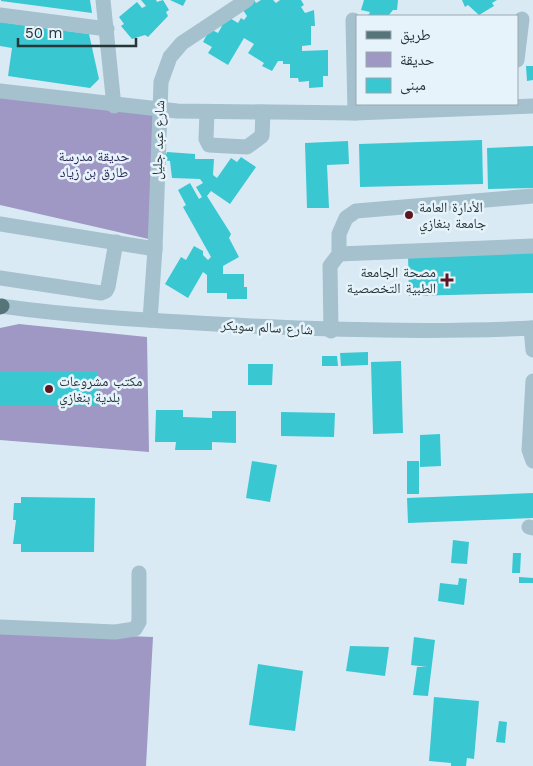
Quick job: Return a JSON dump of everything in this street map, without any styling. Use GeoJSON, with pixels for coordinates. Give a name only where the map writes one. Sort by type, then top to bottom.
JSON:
{"type":"FeatureCollection","features":[{"type":"Feature","properties":{"kind":"street"},"geometry":{"type":"LineString","coordinates":[[103,0],[114,106]]}},
{"type":"Feature","properties":{"kind":"street","name":"شارع عبد جليل"},"geometry":{"type":"LineString","coordinates":[[150,320],[155,249],[158,110],[161,82],[170,57],[182,43],[247,0]]}},
{"type":"Feature","properties":{"kind":"street"},"geometry":{"type":"LineString","coordinates":[[0,15],[107,29]]}},
{"type":"Feature","properties":{"kind":"street"},"geometry":{"type":"LineString","coordinates":[[518,52],[522,19]]}},
{"type":"Feature","properties":{"kind":"street"},"geometry":{"type":"LineString","coordinates":[[353,20],[355,113]]}},
{"type":"Feature","properties":{"kind":"street"},"geometry":{"type":"LineString","coordinates":[[0,91],[114,106],[207,112],[355,113],[511,105],[533,106]]}},
{"type":"Feature","properties":{"kind":"street"},"geometry":{"type":"LineString","coordinates":[[207,112],[206,139],[209,145],[247,147],[262,136],[263,112]]}},
{"type":"Feature","properties":{"kind":"street"},"geometry":{"type":"LineString","coordinates":[[331,331],[330,266],[339,254],[339,234],[346,218],[356,210],[533,196]]}},
{"type":"Feature","properties":{"kind":"street"},"geometry":{"type":"LineString","coordinates":[[0,224],[155,249]]}},
{"type":"Feature","properties":{"kind":"street"},"geometry":{"type":"LineString","coordinates":[[0,278],[101,294],[108,287],[116,242]]}},
{"type":"Feature","properties":{"kind":"street"},"geometry":{"type":"LineString","coordinates":[[339,254],[533,246]]}},
{"type":"Feature","properties":{"kind":"street","name":"شارع سالم سويكر"},"geometry":{"type":"LineString","coordinates":[[1,306],[150,320],[331,331],[409,332],[532,328]]}},
{"type":"Feature","properties":{"kind":"street"},"geometry":{"type":"LineString","coordinates":[[532,328],[533,350]]}},
{"type":"Feature","properties":{"kind":"street"},"geometry":{"type":"LineString","coordinates":[[533,381],[529,450],[533,461]]}},
{"type":"Feature","properties":{"kind":"street"},"geometry":{"type":"LineString","coordinates":[[0,628],[121,632],[134,629],[139,622],[139,573]]}},
{"type":"Feature","properties":{"kind":"green space","name":"حديقة مدرسة طارق بن زياد"},"geometry":{"type":"Polygon","coordinates":[[[0,92],[158,111],[153,240],[0,205],[0,92]]]}},
{"type":"Feature","properties":{"kind":"green space"},"geometry":{"type":"Polygon","coordinates":[[[19,324],[147,337],[149,452],[0,440],[0,328],[19,324]]]}},
{"type":"Feature","properties":{"kind":"green space"},"geometry":{"type":"Polygon","coordinates":[[[0,631],[153,637],[146,766],[0,766],[0,631]]]}},
{"type":"Feature","properties":{"kind":"building"},"geometry":{"type":"Polygon","coordinates":[[[90,0],[92,13],[1,1],[90,0]]]}},
{"type":"Feature","properties":{"kind":"building"},"geometry":{"type":"Polygon","coordinates":[[[141,0],[156,0],[157,2],[163,0],[169,10],[166,12],[168,16],[148,37],[145,35],[132,39],[121,26],[124,24],[119,17],[137,2],[142,8],[146,6],[141,0]]]}},
{"type":"Feature","properties":{"kind":"building"},"geometry":{"type":"Polygon","coordinates":[[[170,0],[186,0],[183,6],[170,0]]]}},
{"type":"Feature","properties":{"kind":"building"},"geometry":{"type":"Polygon","coordinates":[[[254,0],[256,3],[261,0],[273,0],[276,3],[280,0],[301,0],[304,5],[301,7],[305,13],[314,10],[315,26],[311,26],[311,45],[302,46],[302,51],[328,50],[328,76],[323,76],[323,87],[309,88],[309,81],[299,82],[298,78],[290,78],[290,64],[283,64],[283,61],[278,61],[272,71],[262,66],[264,63],[248,53],[254,44],[244,38],[228,65],[208,53],[212,47],[203,42],[210,29],[218,33],[222,26],[219,24],[228,17],[238,23],[241,18],[244,20],[247,16],[241,7],[254,0]]]}},
{"type":"Feature","properties":{"kind":"building"},"geometry":{"type":"Polygon","coordinates":[[[364,0],[398,0],[397,10],[393,10],[389,15],[368,15],[370,12],[361,10],[364,0]]]}},
{"type":"Feature","properties":{"kind":"building"},"geometry":{"type":"Polygon","coordinates":[[[462,0],[497,0],[492,3],[494,6],[479,15],[468,5],[465,7],[462,0]]]}},
{"type":"Feature","properties":{"kind":"building"},"geometry":{"type":"Polygon","coordinates":[[[0,22],[89,34],[99,79],[90,88],[8,76],[12,48],[0,46],[0,22]]]}},
{"type":"Feature","properties":{"kind":"building"},"geometry":{"type":"Polygon","coordinates":[[[526,66],[533,66],[533,80],[527,81],[526,66]]]}},
{"type":"Feature","properties":{"kind":"building"},"geometry":{"type":"Polygon","coordinates":[[[482,140],[483,184],[360,187],[359,144],[482,140]]]}},
{"type":"Feature","properties":{"kind":"building"},"geometry":{"type":"Polygon","coordinates":[[[348,141],[349,164],[327,165],[329,208],[307,208],[305,143],[348,141]]]}},
{"type":"Feature","properties":{"kind":"building"},"geometry":{"type":"Polygon","coordinates":[[[533,146],[533,188],[488,189],[487,148],[533,146]]]}},
{"type":"Feature","properties":{"kind":"building"},"geometry":{"type":"Polygon","coordinates":[[[167,152],[195,154],[195,159],[214,159],[213,175],[217,178],[231,158],[237,162],[241,157],[256,167],[230,204],[211,191],[207,196],[231,234],[229,238],[239,257],[223,266],[223,274],[244,274],[244,287],[247,287],[247,299],[227,299],[227,293],[207,293],[207,275],[203,272],[188,298],[165,284],[181,257],[186,260],[194,246],[203,251],[203,255],[208,260],[211,257],[183,207],[186,205],[178,190],[190,183],[199,199],[202,197],[196,187],[203,183],[200,179],[172,178],[170,161],[164,160],[167,152]]]}},
{"type":"Feature","properties":{"kind":"building"},"geometry":{"type":"Polygon","coordinates":[[[533,253],[533,293],[409,296],[408,256],[533,253]]]}},
{"type":"Feature","properties":{"kind":"building"},"geometry":{"type":"Polygon","coordinates":[[[368,352],[368,365],[341,366],[340,353],[368,352]]]}},
{"type":"Feature","properties":{"kind":"building"},"geometry":{"type":"Polygon","coordinates":[[[322,356],[337,356],[338,366],[322,366],[322,356]]]}},
{"type":"Feature","properties":{"kind":"building"},"geometry":{"type":"Polygon","coordinates":[[[401,361],[403,433],[373,434],[371,362],[401,361]]]}},
{"type":"Feature","properties":{"kind":"building"},"geometry":{"type":"Polygon","coordinates":[[[248,364],[273,364],[272,385],[248,385],[248,364]]]}},
{"type":"Feature","properties":{"kind":"building","name":"مكتب مشروعات بلدية بنغازي"},"geometry":{"type":"Polygon","coordinates":[[[0,372],[98,372],[98,406],[0,406],[0,372]]]}},
{"type":"Feature","properties":{"kind":"building"},"geometry":{"type":"Polygon","coordinates":[[[156,410],[183,410],[183,417],[212,418],[212,411],[236,411],[236,443],[212,442],[212,450],[175,450],[176,442],[155,442],[156,410]]]}},
{"type":"Feature","properties":{"kind":"building"},"geometry":{"type":"Polygon","coordinates":[[[281,412],[335,413],[334,437],[281,436],[281,412]]]}},
{"type":"Feature","properties":{"kind":"building"},"geometry":{"type":"Polygon","coordinates":[[[440,434],[441,466],[420,467],[420,435],[440,434]]]}},
{"type":"Feature","properties":{"kind":"building"},"geometry":{"type":"Polygon","coordinates":[[[252,461],[277,465],[270,502],[246,498],[252,461]]]}},
{"type":"Feature","properties":{"kind":"building"},"geometry":{"type":"Polygon","coordinates":[[[407,461],[419,461],[419,494],[407,494],[407,461]]]}},
{"type":"Feature","properties":{"kind":"building"},"geometry":{"type":"Polygon","coordinates":[[[533,493],[533,518],[408,523],[407,498],[533,493]]]}},
{"type":"Feature","properties":{"kind":"building"},"geometry":{"type":"Polygon","coordinates":[[[21,497],[95,498],[94,552],[21,552],[21,544],[13,544],[16,520],[13,520],[14,503],[21,503],[21,497]]]}},
{"type":"Feature","properties":{"kind":"building"},"geometry":{"type":"Polygon","coordinates":[[[453,540],[469,542],[467,564],[451,563],[453,540]]]}},
{"type":"Feature","properties":{"kind":"building"},"geometry":{"type":"Polygon","coordinates":[[[513,553],[521,553],[520,573],[512,573],[513,553]]]}},
{"type":"Feature","properties":{"kind":"building"},"geometry":{"type":"Polygon","coordinates":[[[519,577],[533,578],[533,583],[519,583],[519,577]]]}},
{"type":"Feature","properties":{"kind":"building"},"geometry":{"type":"Polygon","coordinates":[[[459,578],[467,579],[464,605],[438,601],[440,583],[458,585],[459,578]]]}},
{"type":"Feature","properties":{"kind":"building"},"geometry":{"type":"Polygon","coordinates":[[[414,637],[435,640],[428,696],[413,695],[417,667],[427,667],[411,665],[414,637]]]}},
{"type":"Feature","properties":{"kind":"building"},"geometry":{"type":"Polygon","coordinates":[[[350,646],[389,647],[385,676],[346,671],[350,646]]]}},
{"type":"Feature","properties":{"kind":"building"},"geometry":{"type":"Polygon","coordinates":[[[258,664],[303,671],[295,731],[249,725],[258,664]]]}},
{"type":"Feature","properties":{"kind":"building"},"geometry":{"type":"Polygon","coordinates":[[[434,697],[479,701],[474,759],[467,758],[466,766],[451,766],[451,763],[429,761],[434,697]]]}},
{"type":"Feature","properties":{"kind":"building"},"geometry":{"type":"Polygon","coordinates":[[[499,721],[507,722],[505,743],[496,742],[499,721]]]}},
{"type":"Feature","properties":{"kind":"place","name":"الأدارة العامة جامعة بنغازي"},"geometry":{"type":"Point","coordinates":[409,215]}},
{"type":"Feature","properties":{"kind":"place","name":"مصحة الجامعة الطبية التخصصية"},"geometry":{"type":"Point","coordinates":[447,280]}},
{"type":"Feature","properties":{"kind":"place","name":"مكتب مشروعات بلدية بنغازي"},"geometry":{"type":"Point","coordinates":[49,389]}}]}
